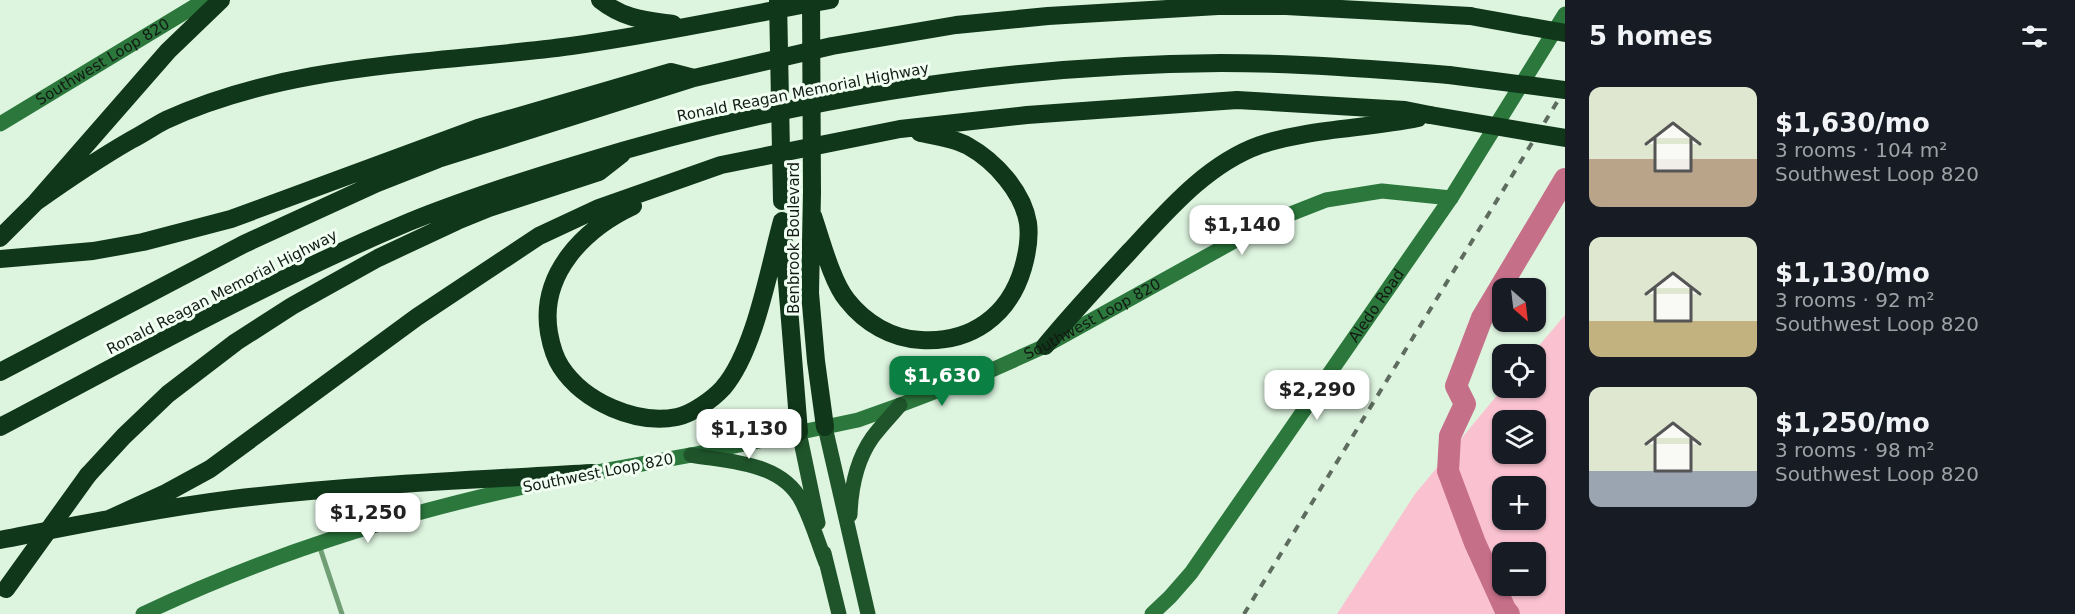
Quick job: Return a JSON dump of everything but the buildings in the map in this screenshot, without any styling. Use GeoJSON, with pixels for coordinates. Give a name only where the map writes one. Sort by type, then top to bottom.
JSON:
{"type":"FeatureCollection","features":[{"type":"Feature","properties":{"kind":"highway"},"geometry":{"type":"LineString","coordinates":[[0,238],[36,202],[168,51],[221,0]]}},
{"type":"Feature","properties":{"kind":"highway"},"geometry":{"type":"LineString","coordinates":[[600,0],[634,19],[687,26]]}},
{"type":"Feature","properties":{"kind":"highway","name":"Benbrook Boulevard"},"geometry":{"type":"LineString","coordinates":[[778,0],[782,220],[799,432]]}},
{"type":"Feature","properties":{"kind":"highway","name":"Benbrook Boulevard"},"geometry":{"type":"LineString","coordinates":[[811,0],[813,216],[810,293],[825,427]]}},
{"type":"Feature","properties":{"kind":"highway"},"geometry":{"type":"LineString","coordinates":[[36,202],[95,161],[166,120],[263,87],[332,72],[634,37],[830,0]]}},
{"type":"Feature","properties":{"kind":"highway","name":"Ronald Reagan Memorial Highway"},"geometry":{"type":"LineString","coordinates":[[0,372],[244,244],[377,183],[438,159],[694,78],[832,46],[956,26],[1048,16],[1218,6],[1286,6],[1470,16],[1565,33]]}},
{"type":"Feature","properties":{"kind":"highway","name":"Ronald Reagan Memorial Highway"},"geometry":{"type":"LineString","coordinates":[[0,427],[266,287],[339,252],[412,221],[497,189],[629,148],[732,122],[836,101],[993,76],[1127,66],[1223,63],[1309,66],[1449,75],[1565,90]]}},
{"type":"Feature","properties":{"kind":"highway"},"geometry":{"type":"LineString","coordinates":[[0,259],[93,251],[195,230],[231,219],[478,128],[671,72],[694,78]]}},
{"type":"Feature","properties":{"kind":"highway"},"geometry":{"type":"LineString","coordinates":[[109,519],[166,493],[210,469],[417,316],[539,236],[599,208],[721,165],[900,129],[1004,117],[1237,100],[1405,110],[1565,138]]}},
{"type":"Feature","properties":{"kind":"highway"},"geometry":{"type":"LineString","coordinates":[[1045,346],[1081,303],[1171,207],[1216,167],[1259,146],[1290,138],[1339,128],[1403,121],[1430,115]]}},
{"type":"Feature","properties":{"kind":"highway"},"geometry":{"type":"LineString","coordinates":[[813,216],[845,299],[864,318],[888,333],[912,340],[938,341],[966,334],[990,321],[1008,303],[1020,277],[1028,251],[1028,223],[1017,195],[1004,176],[968,146],[946,138],[900,129]]}},
{"type":"Feature","properties":{"kind":"highway"},"geometry":{"type":"LineString","coordinates":[[3,593],[88,475],[124,436],[168,394],[236,342],[292,306],[378,258],[489,208],[599,172],[629,148]]}},
{"type":"Feature","properties":{"kind":"highway"},"geometry":{"type":"LineString","coordinates":[[698,172],[675,188],[615,215],[584,238],[567,256],[555,278],[547,319],[550,342],[561,367],[580,387],[603,404],[634,415],[655,418],[679,417],[698,408],[723,388],[738,364],[750,335],[782,220]]}},
{"type":"Feature","properties":{"kind":"highway"},"geometry":{"type":"LineString","coordinates":[[0,540],[109,519],[234,499],[406,484],[592,473]]}},
{"type":"Feature","properties":{"kind":"main road","name":"Southwest Loop 820"},"geometry":{"type":"LineString","coordinates":[[0,124],[205,0]]}},
{"type":"Feature","properties":{"kind":"main road","name":"Aledo Road"},"geometry":{"type":"LineString","coordinates":[[1152,614],[1191,573],[1451,198],[1565,14]]}},
{"type":"Feature","properties":{"kind":"main road","name":"Southwest Loop 820"},"geometry":{"type":"LineString","coordinates":[[143,614],[269,560],[384,521],[428,509],[592,473],[692,455],[858,420],[994,369],[1045,346],[1266,224],[1326,200],[1382,191],[1451,198]]}},
{"type":"Feature","properties":{"kind":"main road"},"geometry":{"type":"LineString","coordinates":[[850,538],[851,490],[860,461],[871,440],[900,405]]}},
{"type":"Feature","properties":{"kind":"main road","name":"Benbrook Boulevard"},"geometry":{"type":"LineString","coordinates":[[825,427],[868,614]]}},
{"type":"Feature","properties":{"kind":"main road","name":"Benbrook Boulevard"},"geometry":{"type":"LineString","coordinates":[[799,432],[839,614]]}},
{"type":"Feature","properties":{"kind":"main road"},"geometry":{"type":"LineString","coordinates":[[692,455],[760,468],[789,483],[802,502],[826,563]]}},
{"type":"Feature","properties":{"kind":"lane"},"geometry":{"type":"LineString","coordinates":[[319,543],[342,614]]}},
{"type":"Feature","properties":{"kind":"shaded area"},"geometry":{"type":"Polygon","coordinates":[[[1565,315],[1565,614],[1337,614],[1415,494],[1495,398],[1546,398],[1546,344],[1540,344],[1565,315]]]}},
{"type":"Feature","properties":{"kind":"waterway"},"geometry":{"type":"LineString","coordinates":[[1509,614],[1475,543],[1448,471],[1450,436],[1465,404],[1456,386],[1482,318],[1565,179]]}},
{"type":"Feature","properties":{"kind":"railway"},"geometry":{"type":"LineString","coordinates":[[1244,614],[1565,89]]}}]}
